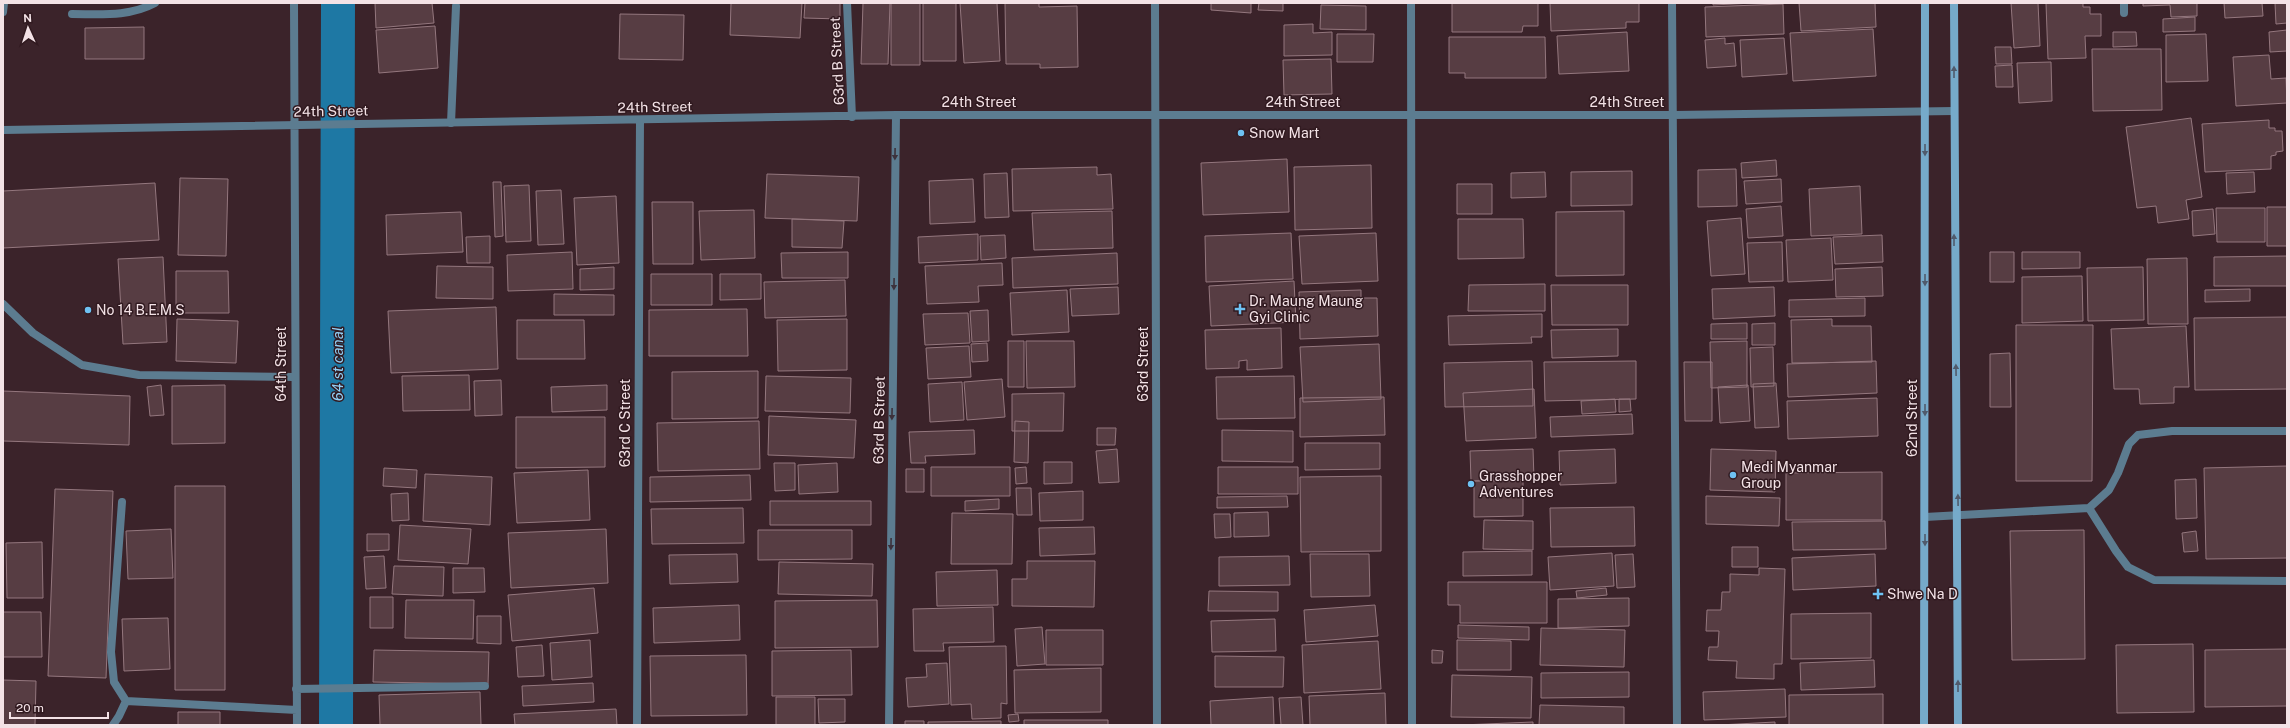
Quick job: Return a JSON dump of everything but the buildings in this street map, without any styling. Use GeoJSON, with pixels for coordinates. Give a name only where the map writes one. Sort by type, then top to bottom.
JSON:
{"type":"FeatureCollection","features":[{"type":"Feature","properties":{"kind":"main road","name":"62nd Street"},"geometry":{"type":"LineString","coordinates":[[1924,725],[1925,3]]}},
{"type":"Feature","properties":{"kind":"main road"},"geometry":{"type":"LineString","coordinates":[[1954,3],[1954,288],[1958,516],[1958,725]]}},
{"type":"Feature","properties":{"kind":"street"},"geometry":{"type":"LineString","coordinates":[[3,12],[4,3]]}},
{"type":"Feature","properties":{"kind":"street"},"geometry":{"type":"LineString","coordinates":[[72,14],[124,14],[144,9],[155,3]]}},
{"type":"Feature","properties":{"kind":"street","name":"64th Street"},"geometry":{"type":"LineString","coordinates":[[294,3],[294,377],[297,725]]}},
{"type":"Feature","properties":{"kind":"street","name":"63rd B Street"},"geometry":{"type":"LineString","coordinates":[[847,3],[852,117]]}},
{"type":"Feature","properties":{"kind":"street","name":"63rd Street"},"geometry":{"type":"LineString","coordinates":[[1155,3],[1156,725]]}},
{"type":"Feature","properties":{"kind":"street"},"geometry":{"type":"LineString","coordinates":[[1411,3],[1412,725]]}},
{"type":"Feature","properties":{"kind":"street"},"geometry":{"type":"LineString","coordinates":[[1672,3],[1674,115],[1677,725]]}},
{"type":"Feature","properties":{"kind":"street"},"geometry":{"type":"LineString","coordinates":[[2124,3],[2124,13]]}},
{"type":"Feature","properties":{"kind":"street"},"geometry":{"type":"LineString","coordinates":[[451,123],[456,6]]}},
{"type":"Feature","properties":{"kind":"street","name":"24th Street"},"geometry":{"type":"LineString","coordinates":[[3,130],[852,117],[896,115],[1674,115],[1954,111]]}},
{"type":"Feature","properties":{"kind":"street","name":"63rd B Street"},"geometry":{"type":"LineString","coordinates":[[889,725],[896,115]]}},
{"type":"Feature","properties":{"kind":"street","name":"63rd C Street"},"geometry":{"type":"LineString","coordinates":[[637,725],[640,120]]}},
{"type":"Feature","properties":{"kind":"street"},"geometry":{"type":"LineString","coordinates":[[3,304],[33,333],[82,365],[139,375],[294,377]]}},
{"type":"Feature","properties":{"kind":"street"},"geometry":{"type":"LineString","coordinates":[[1925,517],[2089,508],[2109,490],[2118,473],[2129,444],[2138,435],[2172,431],[2287,431]]}},
{"type":"Feature","properties":{"kind":"street"},"geometry":{"type":"LineString","coordinates":[[122,502],[112,652],[114,682],[126,701]]}},
{"type":"Feature","properties":{"kind":"street"},"geometry":{"type":"LineString","coordinates":[[2089,508],[2116,551],[2128,566],[2154,580],[2287,581]]}},
{"type":"Feature","properties":{"kind":"street"},"geometry":{"type":"LineString","coordinates":[[296,689],[326,687],[486,686]]}},
{"type":"Feature","properties":{"kind":"street"},"geometry":{"type":"LineString","coordinates":[[126,701],[297,710]]}},
{"type":"Feature","properties":{"kind":"street"},"geometry":{"type":"LineString","coordinates":[[112,725],[119,716],[126,701]]}},
{"type":"Feature","properties":{"kind":"waterway","name":"64 st canal"},"geometry":{"type":"LineString","coordinates":[[336,725],[338,3]]}},
{"type":"Feature","properties":{"kind":"place","name":"Snow Mart"},"geometry":{"type":"Point","coordinates":[1241,133]}},
{"type":"Feature","properties":{"kind":"place","name":"Dr. Maung Maung Gyi Clinic"},"geometry":{"type":"Point","coordinates":[1240,309]}},
{"type":"Feature","properties":{"kind":"place","name":"No 14 B.E.M.S"},"geometry":{"type":"Point","coordinates":[88,310]}},
{"type":"Feature","properties":{"kind":"place","name":"Medi Myanmar Group"},"geometry":{"type":"Point","coordinates":[1733,475]}},
{"type":"Feature","properties":{"kind":"place","name":"Grasshopper Adventures"},"geometry":{"type":"Point","coordinates":[1471,484]}},
{"type":"Feature","properties":{"kind":"place","name":"Shwe Na D"},"geometry":{"type":"Point","coordinates":[1878,594]}}]}
